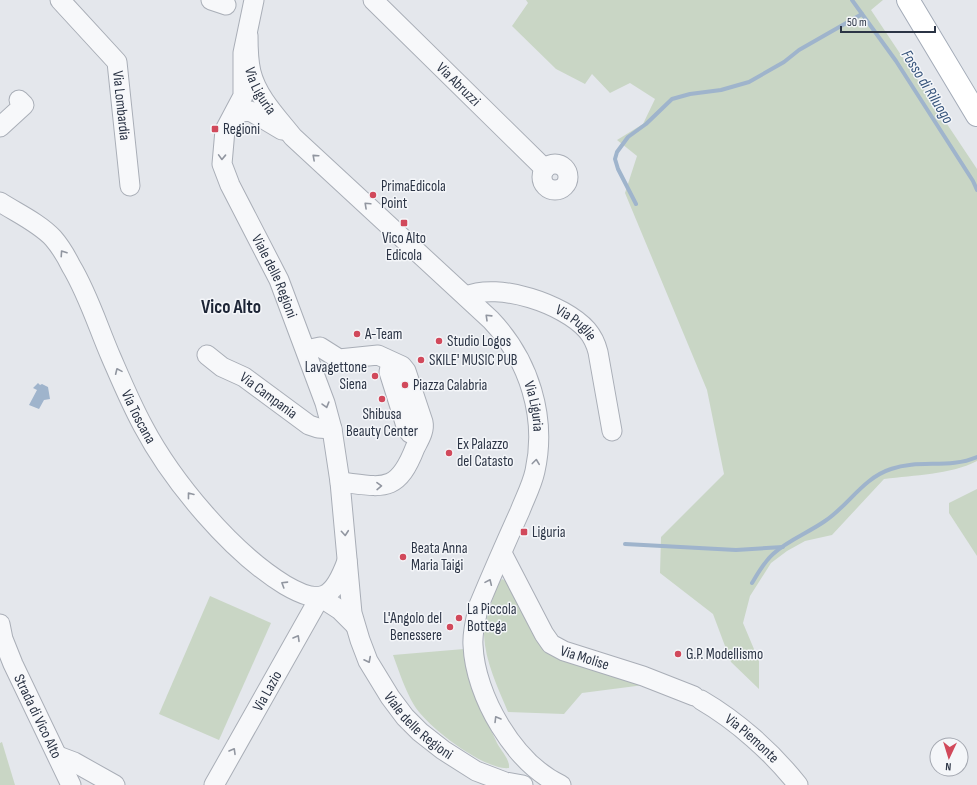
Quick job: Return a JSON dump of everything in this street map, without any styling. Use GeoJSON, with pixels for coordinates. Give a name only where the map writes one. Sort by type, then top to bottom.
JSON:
{"type":"FeatureCollection","features":[{"type":"Feature","properties":{"kind":"main road"},"geometry":{"type":"LineString","coordinates":[[908,0],[977,115]]}},
{"type":"Feature","properties":{"kind":"street","name":"Via Lombardia"},"geometry":{"type":"LineString","coordinates":[[60,0],[117,62],[130,186]]}},
{"type":"Feature","properties":{"kind":"street","name":"Viale delle Regioni"},"geometry":{"type":"LineString","coordinates":[[254,0],[243,57],[243,96],[225,133],[221,157],[222,166],[276,274],[322,391],[332,429],[340,482],[354,624],[368,661],[396,707],[420,732],[459,760],[481,773],[505,782],[523,785]]}},
{"type":"Feature","properties":{"kind":"street","name":"Via Abruzzi"},"geometry":{"type":"LineString","coordinates":[[373,0],[545,169]]}},
{"type":"Feature","properties":{"kind":"street","name":"Via Liguria"},"geometry":{"type":"LineString","coordinates":[[248,35],[249,62],[255,84],[266,102],[293,137],[500,329],[517,352],[528,376],[535,404],[538,433],[535,472],[479,606],[473,646],[478,675],[488,702],[518,752],[540,773],[561,785]]}},
{"type":"Feature","properties":{"kind":"street"},"geometry":{"type":"LineString","coordinates":[[0,127],[24,105],[19,100]]}},
{"type":"Feature","properties":{"kind":"street","name":"Via Liguria"},"geometry":{"type":"LineString","coordinates":[[231,120],[241,112],[250,111],[293,137]]}},
{"type":"Feature","properties":{"kind":"street","name":"Via Toscana"},"geometry":{"type":"LineString","coordinates":[[0,202],[47,233],[72,266],[143,427],[166,464],[196,502],[228,538],[269,574],[297,591],[307,595],[320,597]]}},
{"type":"Feature","properties":{"kind":"street","name":"Via Puglie"},"geometry":{"type":"LineString","coordinates":[[466,296],[474,292],[488,290],[524,297],[560,311],[586,330],[594,340],[598,352],[612,430]]}},
{"type":"Feature","properties":{"kind":"street"},"geometry":{"type":"LineString","coordinates":[[306,350],[320,347],[332,356],[341,359],[378,354],[391,362],[389,372],[406,426],[410,433],[419,438],[407,466],[392,483],[376,486],[340,482]]}},
{"type":"Feature","properties":{"kind":"street","name":"Via Campania"},"geometry":{"type":"LineString","coordinates":[[207,355],[222,367],[244,377],[305,422],[318,428],[332,429]]}},
{"type":"Feature","properties":{"kind":"street","name":"Via Molise"},"geometry":{"type":"LineString","coordinates":[[502,553],[544,634],[551,644],[564,651],[643,676],[697,698]]}},
{"type":"Feature","properties":{"kind":"street","name":"Viale delle Regioni"},"geometry":{"type":"LineString","coordinates":[[347,560],[335,588],[320,597],[340,610],[354,624]]}},
{"type":"Feature","properties":{"kind":"street","name":"Via Lazio"},"geometry":{"type":"LineString","coordinates":[[214,785],[320,597]]}},
{"type":"Feature","properties":{"kind":"street","name":"Strada di Vico Alto"},"geometry":{"type":"LineString","coordinates":[[0,624],[3,638],[13,664],[72,785]]}},
{"type":"Feature","properties":{"kind":"street","name":"Via Piemonte"},"geometry":{"type":"LineString","coordinates":[[697,698],[724,715],[748,734],[798,785]]}},
{"type":"Feature","properties":{"kind":"street"},"geometry":{"type":"LineString","coordinates":[[459,760],[495,773],[513,776],[517,774],[520,767],[518,752]]}},
{"type":"Feature","properties":{"kind":"street"},"geometry":{"type":"LineString","coordinates":[[58,756],[74,762],[115,785]]}},
{"type":"Feature","properties":{"kind":"green space"},"geometry":{"type":"Polygon","coordinates":[[[526,0],[883,0],[871,10],[977,169],[977,461],[966,466],[943,472],[884,479],[832,535],[805,541],[787,551],[771,563],[750,596],[743,623],[759,661],[759,689],[731,662],[713,614],[660,573],[661,537],[724,474],[707,390],[625,193],[637,156],[617,140],[643,124],[655,99],[630,83],[610,93],[592,74],[585,84],[556,69],[512,26],[528,3],[526,0]]]}},
{"type":"Feature","properties":{"kind":"green space"},"geometry":{"type":"Polygon","coordinates":[[[977,489],[977,556],[949,513],[949,503],[977,489]]]}},
{"type":"Feature","properties":{"kind":"green space"},"geometry":{"type":"Polygon","coordinates":[[[502,579],[508,582],[533,633],[644,685],[582,693],[564,714],[508,712],[489,664],[484,635],[485,623],[491,604],[502,579]]]}},
{"type":"Feature","properties":{"kind":"green space"},"geometry":{"type":"Polygon","coordinates":[[[210,596],[271,623],[219,740],[159,714],[210,596]]]}},
{"type":"Feature","properties":{"kind":"green space"},"geometry":{"type":"Polygon","coordinates":[[[464,649],[482,709],[497,743],[507,758],[509,768],[499,767],[472,755],[457,746],[431,724],[414,705],[402,680],[393,655],[464,649]]]}},
{"type":"Feature","properties":{"kind":"green space"},"geometry":{"type":"Polygon","coordinates":[[[2,742],[15,785],[0,785],[0,743],[2,742]]]}},
{"type":"Feature","properties":{"kind":"water"},"geometry":{"type":"Polygon","coordinates":[[[38,383],[48,387],[50,399],[44,400],[39,409],[29,405],[37,390],[33,388],[38,383]]]}},
{"type":"Feature","properties":{"kind":"waterway","name":"Fosso di Riluogo"},"geometry":{"type":"LineString","coordinates":[[852,0],[896,61],[973,181],[977,190]]}},
{"type":"Feature","properties":{"kind":"waterway"},"geometry":{"type":"LineString","coordinates":[[636,204],[618,169],[615,159],[617,152],[628,137],[646,124],[672,99],[690,94],[721,90],[749,82],[784,62],[799,50],[862,14]]}},
{"type":"Feature","properties":{"kind":"waterway"},"geometry":{"type":"LineString","coordinates":[[752,583],[764,564],[773,554],[833,515],[864,485],[881,473],[902,466],[956,463],[977,457]]}},
{"type":"Feature","properties":{"kind":"waterway"},"geometry":{"type":"LineString","coordinates":[[625,544],[736,550],[783,547]]}},
{"type":"Feature","properties":{"kind":"place","name":"Regioni"},"geometry":{"type":"Point","coordinates":[215,129]}},
{"type":"Feature","properties":{"kind":"place","name":"PrimaEdicola Point"},"geometry":{"type":"Point","coordinates":[373,195]}},
{"type":"Feature","properties":{"kind":"place","name":"Vico Alto Edicola"},"geometry":{"type":"Point","coordinates":[404,223]}},
{"type":"Feature","properties":{"kind":"place","name":"A-Team"},"geometry":{"type":"Point","coordinates":[357,334]}},
{"type":"Feature","properties":{"kind":"place","name":"Studio Logos"},"geometry":{"type":"Point","coordinates":[439,341]}},
{"type":"Feature","properties":{"kind":"place","name":"SKILE' MUSIC PUB"},"geometry":{"type":"Point","coordinates":[421,360]}},
{"type":"Feature","properties":{"kind":"place","name":"Lavagettone Siena"},"geometry":{"type":"Point","coordinates":[375,376]}},
{"type":"Feature","properties":{"kind":"place","name":"Piazza Calabria"},"geometry":{"type":"Point","coordinates":[405,385]}},
{"type":"Feature","properties":{"kind":"place","name":"Shibusa Beauty Center"},"geometry":{"type":"Point","coordinates":[382,399]}},
{"type":"Feature","properties":{"kind":"place","name":"Ex Palazzo del Catasto"},"geometry":{"type":"Point","coordinates":[449,453]}},
{"type":"Feature","properties":{"kind":"place","name":"Liguria"},"geometry":{"type":"Point","coordinates":[524,532]}},
{"type":"Feature","properties":{"kind":"place","name":"Beata Anna Maria Taigi"},"geometry":{"type":"Point","coordinates":[403,557]}},
{"type":"Feature","properties":{"kind":"place","name":"La Piccola Bottega"},"geometry":{"type":"Point","coordinates":[459,618]}},
{"type":"Feature","properties":{"kind":"place","name":"L'Angolo del Benessere"},"geometry":{"type":"Point","coordinates":[450,627]}},
{"type":"Feature","properties":{"kind":"place","name":"G.P. Modellismo"},"geometry":{"type":"Point","coordinates":[678,654]}},
{"type":"Feature","properties":{"kind":"district","name":"Vico Alto"},"geometry":{"type":"Point","coordinates":[231,307]}}]}
